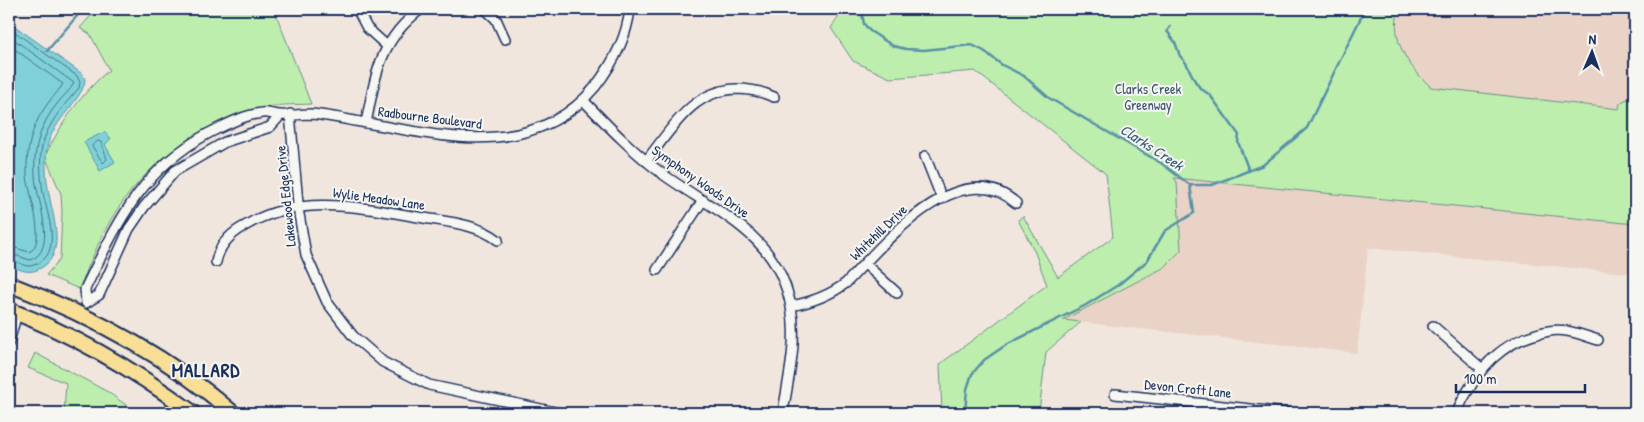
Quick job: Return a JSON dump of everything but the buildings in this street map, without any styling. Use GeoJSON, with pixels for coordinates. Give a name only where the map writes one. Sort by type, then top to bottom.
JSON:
{"type":"FeatureCollection","features":[{"type":"Feature","properties":{"kind":"main road"},"geometry":{"type":"LineString","coordinates":[[9,284],[83,309],[108,328],[171,366],[233,413]]}},
{"type":"Feature","properties":{"kind":"main road"},"geometry":{"type":"LineString","coordinates":[[13,312],[103,354],[136,373],[193,413]]}},
{"type":"Feature","properties":{"kind":"street"},"geometry":{"type":"LineString","coordinates":[[357,9],[367,28],[386,46]]}},
{"type":"Feature","properties":{"kind":"street"},"geometry":{"type":"LineString","coordinates":[[366,123],[378,67],[386,46],[404,24],[421,9]]}},
{"type":"Feature","properties":{"kind":"street"},"geometry":{"type":"LineString","coordinates":[[485,9],[496,19],[504,39]]}},
{"type":"Feature","properties":{"kind":"street","name":"Radbourne Boulevard"},"geometry":{"type":"LineString","coordinates":[[83,309],[85,289],[118,222],[152,174],[183,149],[221,127],[263,112],[280,116],[311,114],[472,138],[500,137],[546,125],[568,112],[583,100],[601,78],[616,54],[630,9]]}},
{"type":"Feature","properties":{"kind":"street"},"geometry":{"type":"LineString","coordinates":[[646,161],[688,109],[706,95],[729,89],[747,89],[774,97]]}},
{"type":"Feature","properties":{"kind":"street","name":"Symphony Woods Drive"},"geometry":{"type":"LineString","coordinates":[[583,100],[646,161],[738,222],[766,249],[783,281],[791,306],[794,337],[783,413]]}},
{"type":"Feature","properties":{"kind":"street","name":"Lakewood Edge Drive"},"geometry":{"type":"LineString","coordinates":[[290,114],[300,206],[301,235],[306,255],[318,284],[339,320],[366,348],[399,372],[429,385],[560,413]]}},
{"type":"Feature","properties":{"kind":"street","name":"Radbourne Boulevard"},"geometry":{"type":"LineString","coordinates":[[83,309],[99,295],[129,229],[144,207],[175,171],[225,142],[270,127],[280,116]]}},
{"type":"Feature","properties":{"kind":"street"},"geometry":{"type":"LineString","coordinates":[[924,156],[942,199]]}},
{"type":"Feature","properties":{"kind":"street","name":"Whitehill Drive"},"geometry":{"type":"LineString","coordinates":[[791,306],[823,298],[836,291],[903,224],[927,206],[942,199],[964,192],[984,189],[1000,192],[1016,203]]}},
{"type":"Feature","properties":{"kind":"street"},"geometry":{"type":"LineString","coordinates":[[657,270],[703,200]]}},
{"type":"Feature","properties":{"kind":"street","name":"Wylie Meadow Lane"},"geometry":{"type":"LineString","coordinates":[[216,262],[223,244],[238,229],[274,212],[300,206],[330,204],[410,216],[468,226],[484,231],[498,240]]}},
{"type":"Feature","properties":{"kind":"street"},"geometry":{"type":"LineString","coordinates":[[865,264],[896,293]]}},
{"type":"Feature","properties":{"kind":"street"},"geometry":{"type":"LineString","coordinates":[[9,342],[13,312]]}},
{"type":"Feature","properties":{"kind":"street"},"geometry":{"type":"LineString","coordinates":[[1432,326],[1481,368]]}},
{"type":"Feature","properties":{"kind":"street"},"geometry":{"type":"LineString","coordinates":[[1458,413],[1459,406],[1481,368],[1506,346],[1549,331],[1568,331],[1598,340]]}},
{"type":"Feature","properties":{"kind":"street","name":"Devon Croft Lane"},"geometry":{"type":"LineString","coordinates":[[1115,394],[1287,413]]}},
{"type":"Feature","properties":{"kind":"shaded area"},"geometry":{"type":"Polygon","coordinates":[[[1199,9],[1635,9],[1635,111],[1251,66],[1199,9]]]}},
{"type":"Feature","properties":{"kind":"shaded area"},"geometry":{"type":"Polygon","coordinates":[[[1173,178],[1635,224],[1635,274],[1368,248],[1357,353],[1062,320],[1165,267],[1173,178]]]}},
{"type":"Feature","properties":{"kind":"green space"},"geometry":{"type":"Polygon","coordinates":[[[97,9],[274,9],[311,104],[274,106],[247,112],[207,129],[170,153],[138,183],[117,210],[99,243],[79,289],[46,275],[60,259],[62,212],[61,194],[45,156],[72,110],[90,88],[109,70],[90,34],[80,28],[97,9]]]}},
{"type":"Feature","properties":{"kind":"green space","name":"Clarks Creek Greenway"},"geometry":{"type":"Polygon","coordinates":[[[844,9],[1399,9],[1397,31],[1403,52],[1415,71],[1431,87],[1619,109],[1620,103],[1627,99],[1635,101],[1635,224],[1174,178],[1177,182],[1181,250],[1165,267],[1063,320],[1081,322],[1046,352],[1039,413],[942,413],[940,364],[1047,285],[1034,250],[1018,220],[1023,216],[1058,277],[1113,237],[1106,174],[975,71],[890,78],[853,61],[831,28],[844,9]]]}},
{"type":"Feature","properties":{"kind":"green space"},"geometry":{"type":"Polygon","coordinates":[[[35,353],[108,392],[137,413],[109,413],[101,409],[99,413],[64,413],[66,383],[28,368],[35,353]]]}},
{"type":"Feature","properties":{"kind":"water"},"geometry":{"type":"Polygon","coordinates":[[[9,22],[81,73],[85,79],[80,94],[55,128],[47,148],[48,189],[56,236],[53,256],[47,264],[37,270],[29,271],[18,269],[9,263],[9,22]]]}},
{"type":"Feature","properties":{"kind":"water"},"geometry":{"type":"Polygon","coordinates":[[[104,132],[111,138],[105,145],[115,162],[100,171],[84,142],[104,132]]]}},
{"type":"Feature","properties":{"kind":"waterway"},"geometry":{"type":"LineString","coordinates":[[47,51],[83,9]]}},
{"type":"Feature","properties":{"kind":"waterway","name":"Clarks Creek"},"geometry":{"type":"LineString","coordinates":[[861,9],[864,24],[870,31],[893,46],[924,50],[972,45],[984,51],[1002,65],[1024,76],[1049,98],[1161,163],[1190,185],[1194,213],[1165,231],[1147,261],[1118,285],[1086,305],[1006,345],[984,360],[972,374],[967,389],[965,413]]}},
{"type":"Feature","properties":{"kind":"waterway"},"geometry":{"type":"LineString","coordinates":[[1190,185],[1212,185],[1263,165],[1307,128],[1365,9]]}},
{"type":"Feature","properties":{"kind":"waterway"},"geometry":{"type":"LineString","coordinates":[[1170,27],[1167,31],[1175,42],[1180,56],[1186,63],[1195,81],[1200,88],[1210,95],[1239,135],[1238,142],[1249,171]]}},
{"type":"Feature","properties":{"kind":"district","name":"MALLARD"},"geometry":{"type":"Point","coordinates":[206,370]}}]}
